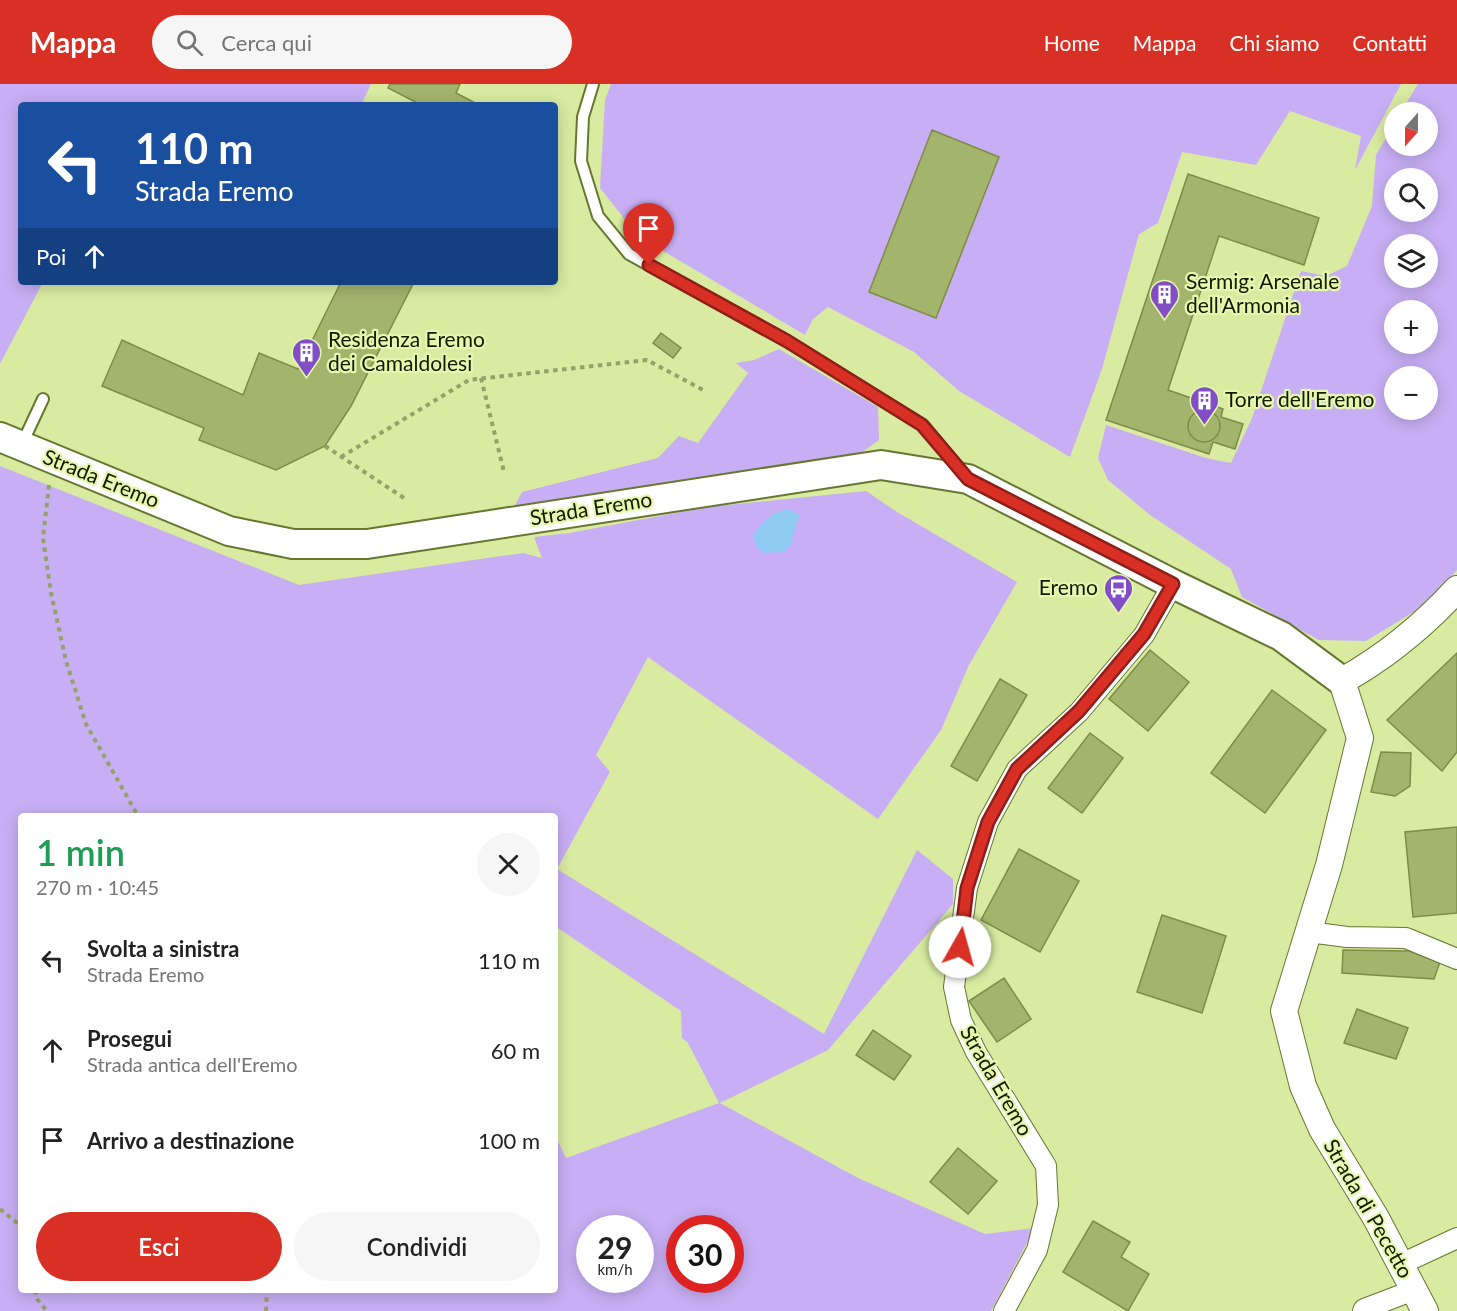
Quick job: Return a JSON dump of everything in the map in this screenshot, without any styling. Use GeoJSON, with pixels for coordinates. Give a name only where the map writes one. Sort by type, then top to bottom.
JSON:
{"type":"FeatureCollection","features":[{"type":"Feature","properties":{"kind":"main road","name":"Strada Eremo"},"geometry":{"type":"LineString","coordinates":[[10,442],[230,531],[293,544],[367,544],[881,465],[968,479],[1173,584],[1281,636],[1342,681]]}},
{"type":"Feature","properties":{"kind":"street","name":"Strada Eremo"},"geometry":{"type":"LineString","coordinates":[[1004,1311],[1036,1251],[1048,1205],[1046,1166],[976,1052],[961,1020],[954,987],[967,888],[988,822],[1017,769],[1079,711],[1144,634],[1173,584]]}},
{"type":"Feature","properties":{"kind":"street"},"geometry":{"type":"LineString","coordinates":[[1457,590],[1404,640],[1342,681],[1360,738],[1329,866],[1309,932],[1347,938],[1406,938],[1457,959]]}},
{"type":"Feature","properties":{"kind":"street","name":"Strada di Pecetto"},"geometry":{"type":"LineString","coordinates":[[1309,932],[1284,1011],[1303,1086],[1322,1128],[1376,1218],[1420,1301],[1363,1311]]}},
{"type":"Feature","properties":{"kind":"street"},"geometry":{"type":"LineString","coordinates":[[1401,1264],[1457,1238]]}},
{"type":"Feature","properties":{"kind":"lane"},"geometry":{"type":"LineString","coordinates":[[593,84],[583,117],[581,161],[598,216],[629,254],[787,341],[922,425],[968,479]]}},
{"type":"Feature","properties":{"kind":"lane"},"geometry":{"type":"LineString","coordinates":[[10,442],[44,399]]}},
{"type":"Feature","properties":{"kind":"path"},"geometry":{"type":"LineString","coordinates":[[341,457],[469,380],[647,360],[705,391]]}},
{"type":"Feature","properties":{"kind":"path"},"geometry":{"type":"LineString","coordinates":[[482,378],[504,472]]}},
{"type":"Feature","properties":{"kind":"path"},"geometry":{"type":"LineString","coordinates":[[325,447],[404,498]]}},
{"type":"Feature","properties":{"kind":"path"},"geometry":{"type":"LineString","coordinates":[[52,459],[43,538],[51,593],[66,661],[86,724],[136,813]]}},
{"type":"Feature","properties":{"kind":"path"},"geometry":{"type":"LineString","coordinates":[[0,1209],[18,1224]]}},
{"type":"Feature","properties":{"kind":"path"},"geometry":{"type":"LineString","coordinates":[[36,1293],[37,1299],[47,1311]]}},
{"type":"Feature","properties":{"kind":"path"},"geometry":{"type":"LineString","coordinates":[[266,1311],[267,1293]]}},
{"type":"Feature","properties":{"kind":"shaded area"},"geometry":{"type":"Polygon","coordinates":[[[0,84],[371,84],[362,102],[18,102],[18,285],[41,285],[0,364],[0,84]]]}},
{"type":"Feature","properties":{"kind":"shaded area"},"geometry":{"type":"Polygon","coordinates":[[[611,84],[1401,84],[1391,102],[1384,102],[1384,116],[1355,170],[1361,136],[1290,111],[1256,165],[1182,152],[1158,223],[1139,234],[1102,369],[1070,457],[959,391],[914,352],[828,307],[813,319],[805,335],[638,236],[600,188],[605,100],[611,84]]]}},
{"type":"Feature","properties":{"kind":"shaded area"},"geometry":{"type":"Polygon","coordinates":[[[1418,84],[1457,84],[1457,570],[1425,605],[1366,641],[1319,640],[1242,597],[1231,569],[1150,515],[1108,480],[1098,458],[1106,425],[1206,458],[1231,463],[1252,418],[1301,271],[1326,276],[1347,266],[1372,206],[1376,155],[1384,142],[1384,156],[1438,156],[1438,102],[1407,102],[1418,84]]]}},
{"type":"Feature","properties":{"kind":"shaded area"},"geometry":{"type":"Polygon","coordinates":[[[779,349],[878,407],[879,440],[854,458],[514,507],[522,492],[658,458],[679,436],[698,443],[748,373],[736,363],[754,360],[779,349]]]}},
{"type":"Feature","properties":{"kind":"shaded area"},"geometry":{"type":"Polygon","coordinates":[[[0,466],[299,585],[523,553],[542,558],[534,537],[569,533],[708,507],[866,491],[897,512],[1017,582],[969,665],[941,730],[878,819],[648,657],[596,755],[610,772],[558,867],[558,813],[18,813],[18,1293],[558,1293],[558,1141],[566,1158],[719,1103],[688,1043],[682,1038],[681,1011],[558,928],[558,870],[824,1034],[917,850],[953,879],[953,904],[828,1050],[720,1103],[858,1178],[985,1234],[1035,1228],[991,1311],[0,1311],[0,466]]]}},
{"type":"Feature","properties":{"kind":"water"},"geometry":{"type":"Polygon","coordinates":[[[788,509],[800,515],[789,547],[785,552],[763,553],[756,545],[753,536],[768,518],[788,509]]]}},
{"type":"Feature","properties":{"kind":"building"},"geometry":{"type":"Polygon","coordinates":[[[390,84],[460,84],[456,93],[473,102],[415,102],[388,88],[390,84]]]}},
{"type":"Feature","properties":{"kind":"building"},"geometry":{"type":"Polygon","coordinates":[[[932,130],[999,157],[936,318],[869,292],[932,130]]]}},
{"type":"Feature","properties":{"kind":"building","name":"Sermig: Arsenale dell'Armonia"},"geometry":{"type":"Polygon","coordinates":[[[1188,174],[1319,218],[1304,265],[1219,236],[1168,390],[1223,409],[1221,417],[1243,424],[1235,449],[1213,442],[1209,454],[1106,420],[1188,174]]]}},
{"type":"Feature","properties":{"kind":"building","name":"Residenza Eremo dei Camaldolesi"},"geometry":{"type":"Polygon","coordinates":[[[340,285],[412,285],[351,406],[325,446],[276,470],[199,440],[204,428],[102,386],[122,340],[243,395],[259,353],[298,369],[340,285]]]}},
{"type":"Feature","properties":{"kind":"building"},"geometry":{"type":"Polygon","coordinates":[[[661,333],[681,348],[673,358],[653,343],[661,333]]]}},
{"type":"Feature","properties":{"kind":"building","name":"Torre dell'Eremo"},"geometry":{"type":"Polygon","coordinates":[[[1204,410],[1216,414],[1220,426],[1216,438],[1204,442],[1192,438],[1188,426],[1192,414],[1204,410]]]}},
{"type":"Feature","properties":{"kind":"building"},"geometry":{"type":"Polygon","coordinates":[[[1150,650],[1189,682],[1148,731],[1109,699],[1150,650]]]}},
{"type":"Feature","properties":{"kind":"building"},"geometry":{"type":"Polygon","coordinates":[[[1457,653],[1457,752],[1442,771],[1387,720],[1457,653]]]}},
{"type":"Feature","properties":{"kind":"building"},"geometry":{"type":"Polygon","coordinates":[[[1000,679],[1027,695],[977,781],[951,766],[1000,679]]]}},
{"type":"Feature","properties":{"kind":"building"},"geometry":{"type":"Polygon","coordinates":[[[1272,690],[1326,730],[1265,813],[1211,773],[1272,690]]]}},
{"type":"Feature","properties":{"kind":"building"},"geometry":{"type":"Polygon","coordinates":[[[1090,733],[1123,758],[1082,813],[1048,788],[1090,733]]]}},
{"type":"Feature","properties":{"kind":"building"},"geometry":{"type":"Polygon","coordinates":[[[1381,752],[1411,753],[1410,786],[1395,796],[1371,792],[1381,752]]]}},
{"type":"Feature","properties":{"kind":"building"},"geometry":{"type":"Polygon","coordinates":[[[1457,827],[1457,913],[1413,917],[1405,832],[1457,827]]]}},
{"type":"Feature","properties":{"kind":"building"},"geometry":{"type":"Polygon","coordinates":[[[1019,849],[1079,881],[1040,952],[981,920],[1019,849]]]}},
{"type":"Feature","properties":{"kind":"building"},"geometry":{"type":"Polygon","coordinates":[[[1162,915],[1226,936],[1202,1013],[1137,992],[1162,915]]]}},
{"type":"Feature","properties":{"kind":"building"},"geometry":{"type":"Polygon","coordinates":[[[1343,950],[1409,951],[1440,962],[1434,979],[1342,973],[1343,950]]]}},
{"type":"Feature","properties":{"kind":"building"},"geometry":{"type":"Polygon","coordinates":[[[1004,978],[1031,1019],[997,1042],[969,1001],[1004,978]]]}},
{"type":"Feature","properties":{"kind":"building"},"geometry":{"type":"Polygon","coordinates":[[[1357,1009],[1408,1028],[1396,1059],[1344,1043],[1357,1009]]]}},
{"type":"Feature","properties":{"kind":"building"},"geometry":{"type":"Polygon","coordinates":[[[873,1030],[911,1056],[894,1080],[856,1055],[873,1030]]]}},
{"type":"Feature","properties":{"kind":"building"},"geometry":{"type":"Polygon","coordinates":[[[958,1148],[997,1181],[968,1214],[930,1182],[958,1148]]]}},
{"type":"Feature","properties":{"kind":"building"},"geometry":{"type":"Polygon","coordinates":[[[1093,1221],[1130,1242],[1121,1257],[1149,1274],[1128,1311],[1063,1272],[1093,1221]]]}},
{"type":"Feature","properties":{"kind":"place","name":"Sermig: Arsenale dell'Armonia"},"geometry":{"type":"Point","coordinates":[1165,320]}},
{"type":"Feature","properties":{"kind":"place","name":"Residenza Eremo dei Camaldolesi"},"geometry":{"type":"Point","coordinates":[307,378]}},
{"type":"Feature","properties":{"kind":"place","name":"Torre dell'Eremo"},"geometry":{"type":"Point","coordinates":[1204,426]}},
{"type":"Feature","properties":{"kind":"place","name":"Eremo"},"geometry":{"type":"Point","coordinates":[1119,614]}},
{"type":"Feature","properties":{"kind":"route"},"geometry":{"type":"LineString","coordinates":[[649,265],[787,341],[922,425],[968,479],[1173,584],[1144,634],[1079,711],[1017,769],[988,822],[967,888],[960,947]]}}]}
